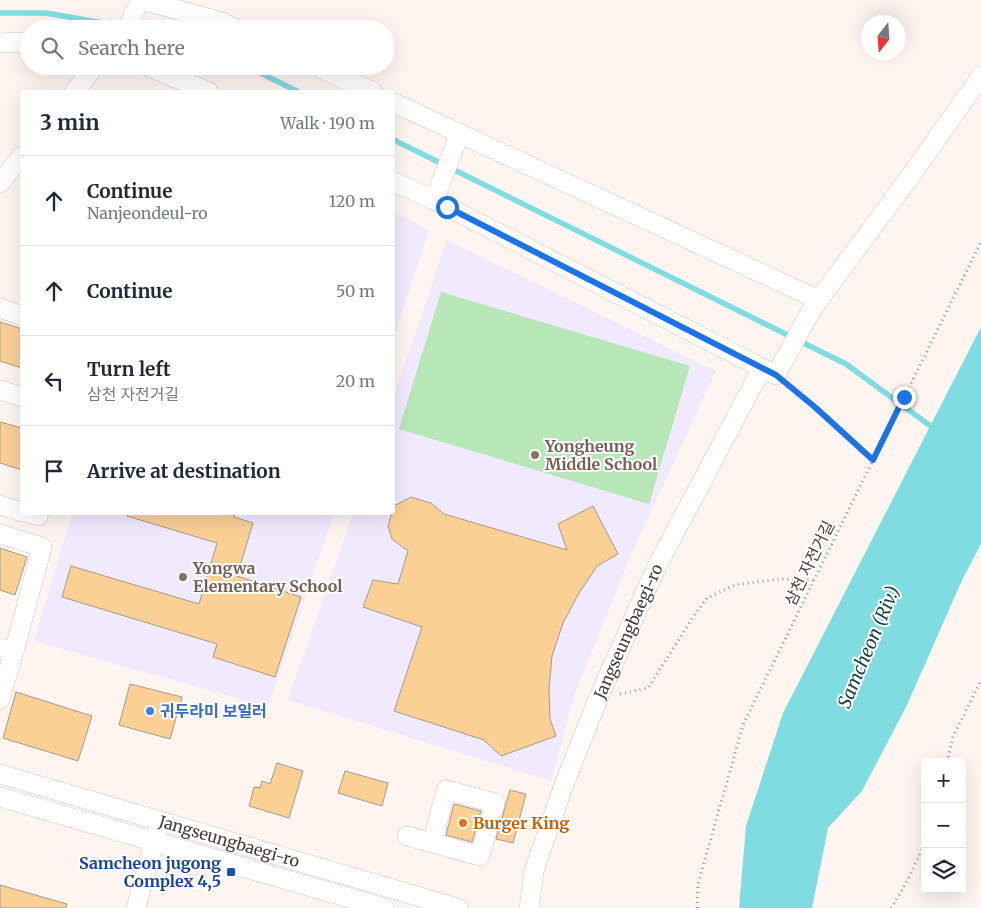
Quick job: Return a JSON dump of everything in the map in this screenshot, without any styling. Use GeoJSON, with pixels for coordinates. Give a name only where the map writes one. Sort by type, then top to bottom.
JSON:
{"type":"FeatureCollection","features":[{"type":"Feature","properties":{"kind":"street"},"geometry":{"type":"LineString","coordinates":[[137,10],[208,20]]}},
{"type":"Feature","properties":{"kind":"street"},"geometry":{"type":"LineString","coordinates":[[0,43],[20,42]]}},
{"type":"Feature","properties":{"kind":"street"},"geometry":{"type":"LineString","coordinates":[[76,90],[88,75]]}},
{"type":"Feature","properties":{"kind":"street"},"geometry":{"type":"LineString","coordinates":[[168,75],[204,90]]}},
{"type":"Feature","properties":{"kind":"street"},"geometry":{"type":"LineString","coordinates":[[336,75],[369,90]]}},
{"type":"Feature","properties":{"kind":"street","name":"Jangseungbaegi-ro"},"geometry":{"type":"LineString","coordinates":[[529,908],[534,871],[562,790],[598,699],[657,566],[769,371],[981,76]]}},
{"type":"Feature","properties":{"kind":"street"},"geometry":{"type":"LineString","coordinates":[[395,103],[815,305]]}},
{"type":"Feature","properties":{"kind":"street"},"geometry":{"type":"LineString","coordinates":[[434,200],[460,133]]}},
{"type":"Feature","properties":{"kind":"street"},"geometry":{"type":"LineString","coordinates":[[0,184],[20,159]]}},
{"type":"Feature","properties":{"kind":"street"},"geometry":{"type":"LineString","coordinates":[[395,181],[769,371]]}},
{"type":"Feature","properties":{"kind":"street"},"geometry":{"type":"LineString","coordinates":[[0,308],[20,315]]}},
{"type":"Feature","properties":{"kind":"street"},"geometry":{"type":"LineString","coordinates":[[0,390],[20,396]]}},
{"type":"Feature","properties":{"kind":"street"},"geometry":{"type":"LineString","coordinates":[[0,505],[20,511]]}},
{"type":"Feature","properties":{"kind":"street"},"geometry":{"type":"LineString","coordinates":[[0,534],[42,547],[7,650],[0,699]]}},
{"type":"Feature","properties":{"kind":"street","name":"Jangseungbaegi-ro"},"geometry":{"type":"LineString","coordinates":[[0,774],[458,908]]}},
{"type":"Feature","properties":{"kind":"street","name":"Jangseungbaegi-ro"},"geometry":{"type":"LineString","coordinates":[[0,797],[384,908]]}},
{"type":"Feature","properties":{"kind":"street"},"geometry":{"type":"LineString","coordinates":[[136,908],[160,820]]}},
{"type":"Feature","properties":{"kind":"street"},"geometry":{"type":"LineString","coordinates":[[407,836],[432,842]]}},
{"type":"Feature","properties":{"kind":"path","name":"삼천 자전거길"},"geometry":{"type":"LineString","coordinates":[[697,908],[698,884],[743,725],[981,242]]}},
{"type":"Feature","properties":{"kind":"path"},"geometry":{"type":"LineString","coordinates":[[769,371],[816,408],[873,460]]}},
{"type":"Feature","properties":{"kind":"path"},"geometry":{"type":"LineString","coordinates":[[598,699],[648,688],[707,598],[736,585],[779,579],[814,580]]}},
{"type":"Feature","properties":{"kind":"path"},"geometry":{"type":"LineString","coordinates":[[948,758],[953,737],[981,680]]}},
{"type":"Feature","properties":{"kind":"path"},"geometry":{"type":"LineString","coordinates":[[891,908],[922,848]]}},
{"type":"Feature","properties":{"kind":"shaded area"},"geometry":{"type":"Polygon","coordinates":[[[395,213],[429,231],[395,333],[395,213]]]}},
{"type":"Feature","properties":{"kind":"shaded area","name":"Yongheung Middle School"},"geometry":{"type":"Polygon","coordinates":[[[447,240],[716,371],[631,555],[575,693],[551,781],[288,700],[352,515],[395,515],[395,392],[447,240]]]}},
{"type":"Feature","properties":{"kind":"shaded area","name":"Yongwa Elementary School"},"geometry":{"type":"Polygon","coordinates":[[[71,515],[333,515],[268,707],[34,641],[71,515]]]}},
{"type":"Feature","properties":{"kind":"green space"},"geometry":{"type":"Polygon","coordinates":[[[441,292],[690,366],[649,504],[399,429],[441,292]]]}},
{"type":"Feature","properties":{"kind":"water","name":"Samcheon (Riv.)"},"geometry":{"type":"Polygon","coordinates":[[[981,327],[981,544],[963,578],[907,705],[862,791],[828,828],[812,908],[739,908],[746,826],[783,713],[981,327]]]}},
{"type":"Feature","properties":{"kind":"building"},"geometry":{"type":"Polygon","coordinates":[[[0,322],[20,328],[20,367],[0,361],[0,322]]]}},
{"type":"Feature","properties":{"kind":"building"},"geometry":{"type":"Polygon","coordinates":[[[0,422],[20,427],[20,469],[0,463],[0,422]]]}},
{"type":"Feature","properties":{"kind":"building"},"geometry":{"type":"Polygon","coordinates":[[[411,497],[431,503],[444,514],[567,550],[558,524],[593,506],[618,554],[597,566],[579,593],[563,623],[552,656],[549,689],[550,719],[556,736],[501,756],[484,740],[394,711],[422,627],[363,607],[373,580],[398,584],[408,551],[392,539],[388,526],[391,515],[395,515],[395,505],[411,497]]]}},
{"type":"Feature","properties":{"kind":"building"},"geometry":{"type":"Polygon","coordinates":[[[234,515],[234,517],[253,523],[237,576],[301,597],[275,677],[213,657],[217,644],[62,597],[71,566],[199,604],[217,543],[127,516],[234,515]]]}},
{"type":"Feature","properties":{"kind":"building"},"geometry":{"type":"Polygon","coordinates":[[[0,548],[27,557],[15,595],[0,590],[0,548]]]}},
{"type":"Feature","properties":{"kind":"building","name":"귀두라미 보일러"},"geometry":{"type":"Polygon","coordinates":[[[130,684],[182,697],[170,739],[119,725],[130,684]]]}},
{"type":"Feature","properties":{"kind":"building"},"geometry":{"type":"Polygon","coordinates":[[[16,692],[92,716],[78,761],[3,738],[16,692]]]}},
{"type":"Feature","properties":{"kind":"building"},"geometry":{"type":"Polygon","coordinates":[[[277,763],[303,771],[289,818],[249,806],[254,787],[260,788],[262,781],[270,784],[277,763]]]}},
{"type":"Feature","properties":{"kind":"building"},"geometry":{"type":"Polygon","coordinates":[[[345,771],[388,783],[382,806],[338,793],[345,771]]]}},
{"type":"Feature","properties":{"kind":"building"},"geometry":{"type":"Polygon","coordinates":[[[510,790],[526,794],[513,843],[496,839],[510,790]]]}},
{"type":"Feature","properties":{"kind":"building"},"geometry":{"type":"Polygon","coordinates":[[[454,804],[481,811],[472,842],[446,835],[454,804]]]}},
{"type":"Feature","properties":{"kind":"building"},"geometry":{"type":"Polygon","coordinates":[[[0,885],[67,904],[66,908],[0,908],[0,885]]]}},
{"type":"Feature","properties":{"kind":"waterway"},"geometry":{"type":"LineString","coordinates":[[0,13],[46,13],[86,20]]}},
{"type":"Feature","properties":{"kind":"waterway"},"geometry":{"type":"LineString","coordinates":[[264,75],[295,90]]}},
{"type":"Feature","properties":{"kind":"waterway"},"geometry":{"type":"LineString","coordinates":[[395,140],[846,364],[936,430]]}},
{"type":"Feature","properties":{"kind":"place","name":"Yongheung Middle School"},"geometry":{"type":"Point","coordinates":[535,455]}},
{"type":"Feature","properties":{"kind":"place","name":"Yongwa Elementary School"},"geometry":{"type":"Point","coordinates":[183,577]}},
{"type":"Feature","properties":{"kind":"place","name":"귀두라미 보일러"},"geometry":{"type":"Point","coordinates":[150,711]}},
{"type":"Feature","properties":{"kind":"place","name":"Burger King"},"geometry":{"type":"Point","coordinates":[463,823]}},
{"type":"Feature","properties":{"kind":"place","name":"Samcheon jugong Complex 4,5"},"geometry":{"type":"Point","coordinates":[231,872]}},
{"type":"Feature","properties":{"kind":"route"},"geometry":{"type":"LineString","coordinates":[[447,207],[776,375],[816,408],[873,460],[904,397]]}}]}
